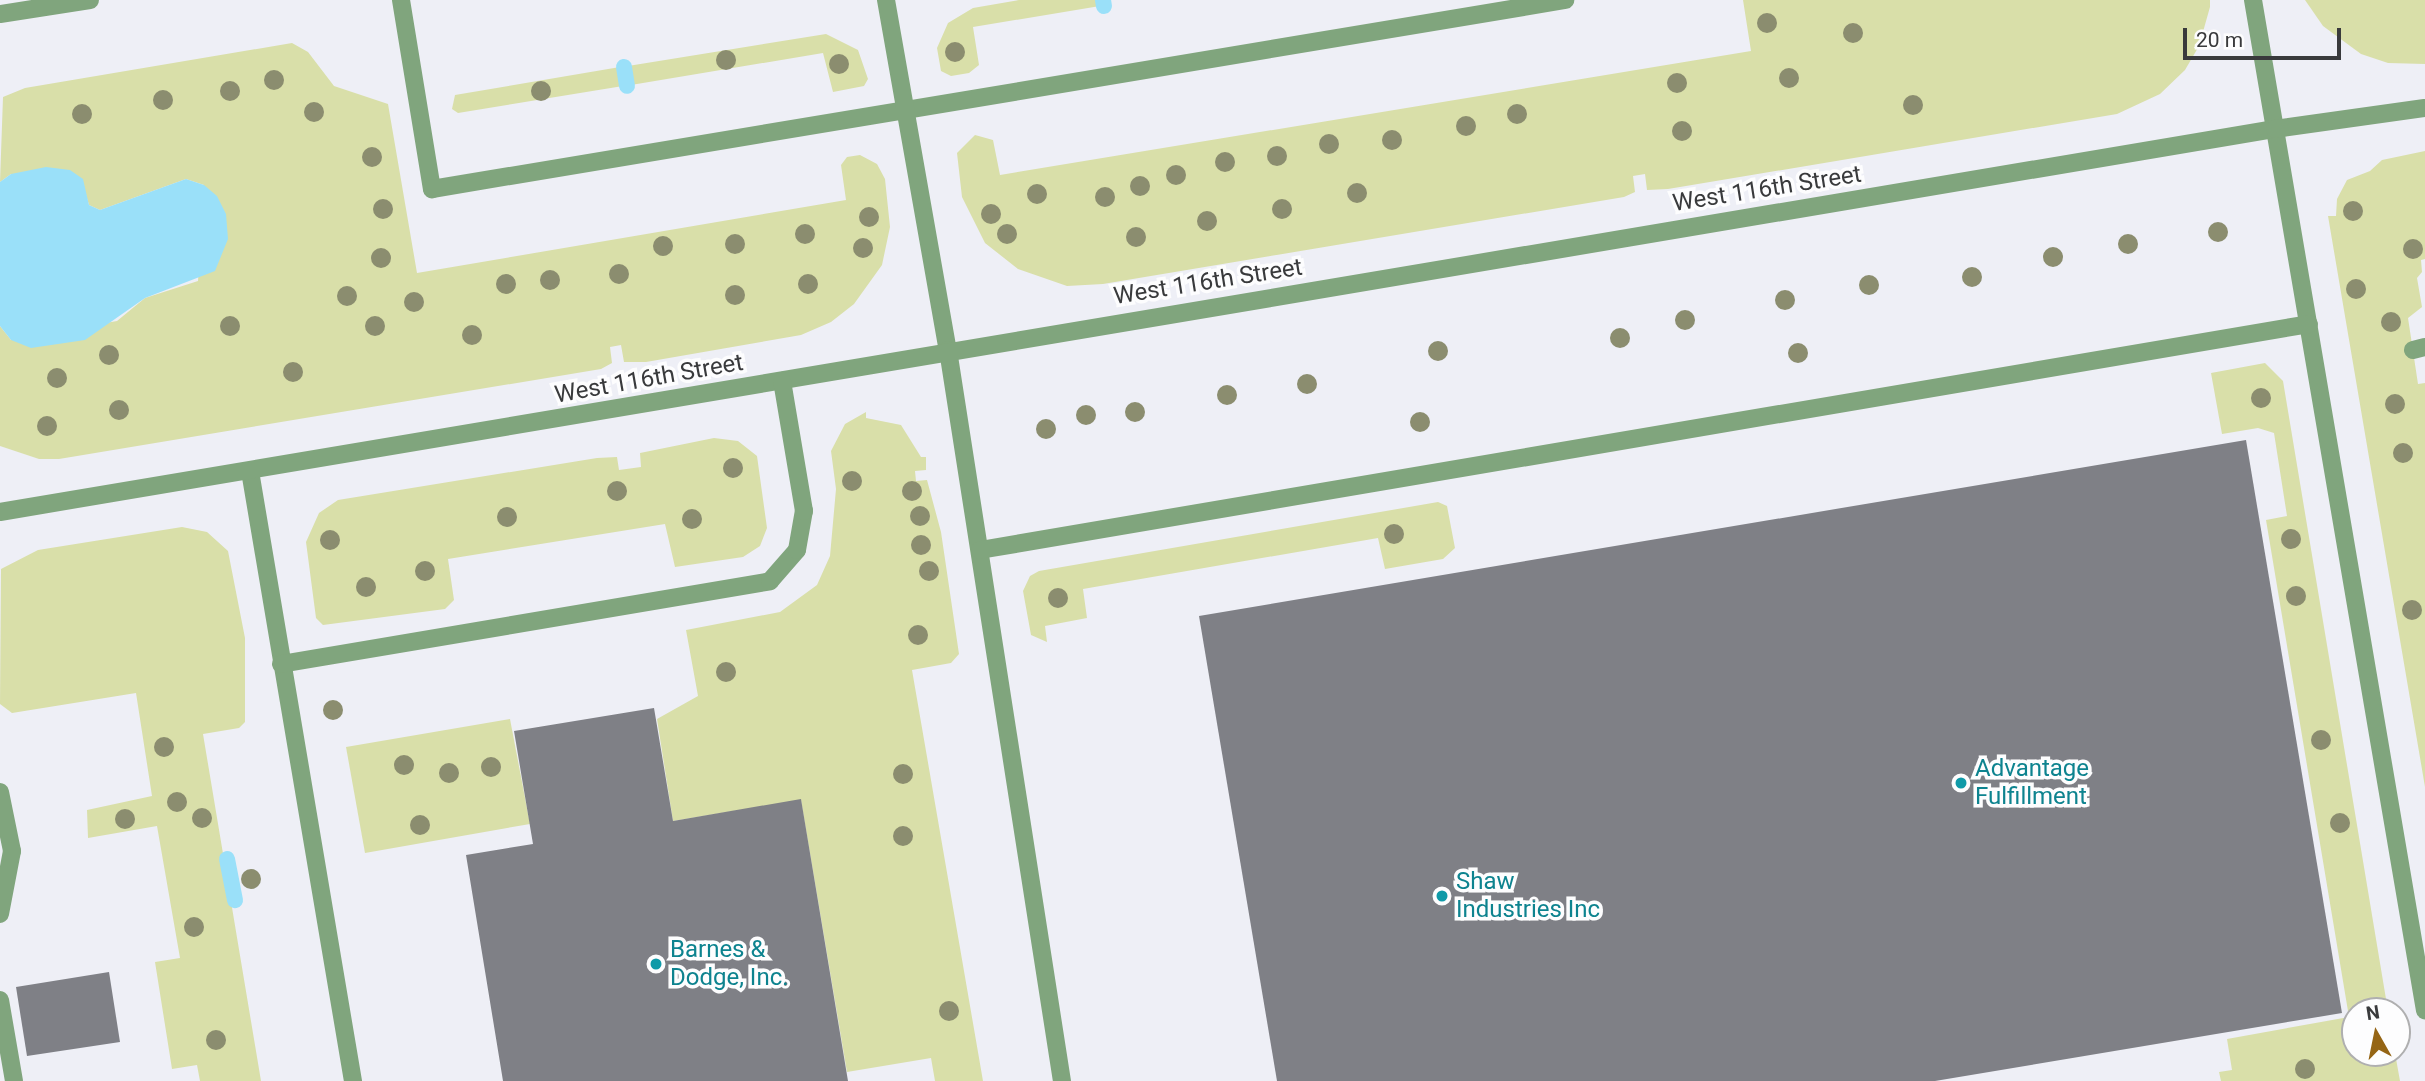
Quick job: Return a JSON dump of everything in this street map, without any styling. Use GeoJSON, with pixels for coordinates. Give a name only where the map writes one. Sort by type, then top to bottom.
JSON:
{"type":"FeatureCollection","features":[{"type":"Feature","properties":{"kind":"street"},"geometry":{"type":"LineString","coordinates":[[0,13],[90,0]]}},
{"type":"Feature","properties":{"kind":"street"},"geometry":{"type":"LineString","coordinates":[[401,0],[432,189],[1565,0]]}},
{"type":"Feature","properties":{"kind":"street"},"geometry":{"type":"LineString","coordinates":[[886,0],[948,350],[1062,1081]]}},
{"type":"Feature","properties":{"kind":"street"},"geometry":{"type":"LineString","coordinates":[[2253,0],[2425,1010]]}},
{"type":"Feature","properties":{"kind":"street","name":"West 116th Street"},"geometry":{"type":"LineString","coordinates":[[0,512],[782,381],[948,350],[2276,129],[2425,108]]}},
{"type":"Feature","properties":{"kind":"street"},"geometry":{"type":"LineString","coordinates":[[980,550],[2309,324]]}},
{"type":"Feature","properties":{"kind":"street"},"geometry":{"type":"LineString","coordinates":[[281,664],[770,581],[797,550],[804,511],[782,381]]}},
{"type":"Feature","properties":{"kind":"street"},"geometry":{"type":"LineString","coordinates":[[250,471],[353,1081]]}},
{"type":"Feature","properties":{"kind":"street"},"geometry":{"type":"LineString","coordinates":[[0,792],[12,851],[0,914]]}},
{"type":"Feature","properties":{"kind":"street"},"geometry":{"type":"LineString","coordinates":[[0,1000],[14,1081]]}},
{"type":"Feature","properties":{"kind":"green space"},"geometry":{"type":"Polygon","coordinates":[[[1019,0],[1099,0],[1100,6],[973,27],[979,65],[969,73],[951,76],[941,71],[937,48],[948,23],[973,8],[1019,0]]]}},
{"type":"Feature","properties":{"kind":"green space"},"geometry":{"type":"Polygon","coordinates":[[[1743,0],[2210,0],[2210,7],[2199,46],[2185,70],[2160,94],[2117,114],[1668,189],[1647,190],[1645,174],[1633,176],[1635,192],[1624,197],[1103,284],[1067,286],[1018,269],[985,243],[962,197],[957,153],[975,135],[993,140],[1000,175],[1751,51],[1743,0]]]}},
{"type":"Feature","properties":{"kind":"green space"},"geometry":{"type":"Polygon","coordinates":[[[2305,0],[2425,0],[2425,64],[2388,63],[2361,54],[2323,26],[2305,0]]]}},
{"type":"Feature","properties":{"kind":"green space"},"geometry":{"type":"Polygon","coordinates":[[[826,34],[858,50],[868,79],[864,86],[833,92],[823,53],[631,85],[628,66],[826,34]]]}},
{"type":"Feature","properties":{"kind":"green space"},"geometry":{"type":"Polygon","coordinates":[[[292,43],[308,52],[334,86],[388,104],[417,273],[846,200],[841,165],[847,157],[860,155],[877,164],[885,179],[890,227],[882,265],[854,304],[831,322],[801,335],[646,362],[624,362],[621,345],[610,347],[612,363],[601,369],[59,459],[39,459],[0,446],[0,326],[11,340],[117,321],[145,298],[198,281],[204,185],[186,179],[100,210],[89,205],[86,195],[11,174],[0,182],[3,97],[25,88],[292,43]]]}},
{"type":"Feature","properties":{"kind":"green space"},"geometry":{"type":"Polygon","coordinates":[[[620,67],[623,86],[458,113],[452,109],[455,95],[620,67]]]}},
{"type":"Feature","properties":{"kind":"green space"},"geometry":{"type":"Polygon","coordinates":[[[2425,151],[2425,259],[2421,260],[2422,272],[2417,278],[2422,307],[2408,318],[2418,384],[2425,383],[2425,787],[2328,216],[2336,216],[2337,199],[2347,180],[2370,171],[2382,160],[2425,151]]]}},
{"type":"Feature","properties":{"kind":"green space"},"geometry":{"type":"Polygon","coordinates":[[[2265,363],[2283,381],[2386,997],[2346,997],[2266,520],[2287,516],[2274,433],[2258,428],[2222,434],[2211,373],[2265,363]]]}},
{"type":"Feature","properties":{"kind":"green space"},"geometry":{"type":"Polygon","coordinates":[[[866,412],[866,418],[901,425],[921,457],[926,457],[926,470],[915,471],[916,481],[927,480],[941,532],[959,654],[951,663],[912,670],[983,1081],[935,1081],[931,1058],[847,1072],[801,800],[673,821],[657,719],[698,696],[686,630],[780,612],[817,585],[830,556],[836,489],[831,451],[845,424],[866,412]]]}},
{"type":"Feature","properties":{"kind":"green space"},"geometry":{"type":"Polygon","coordinates":[[[714,438],[738,441],[757,456],[767,528],[760,546],[743,557],[675,567],[665,524],[448,559],[454,600],[445,609],[323,625],[316,618],[306,542],[319,513],[338,500],[597,458],[617,457],[619,470],[641,467],[640,453],[714,438]]]}},
{"type":"Feature","properties":{"kind":"green space"},"geometry":{"type":"Polygon","coordinates":[[[1438,502],[1447,506],[1455,548],[1443,559],[1385,569],[1378,538],[1083,589],[1087,618],[1045,626],[1047,642],[1031,635],[1023,591],[1030,576],[1039,571],[1438,502]]]}},
{"type":"Feature","properties":{"kind":"green space"},"geometry":{"type":"Polygon","coordinates":[[[182,527],[207,532],[228,551],[245,638],[245,722],[239,728],[203,734],[261,1081],[200,1081],[197,1065],[172,1069],[155,962],[180,958],[157,826],[88,838],[87,810],[152,796],[136,693],[12,713],[0,704],[1,569],[38,550],[182,527]]]}},
{"type":"Feature","properties":{"kind":"green space"},"geometry":{"type":"Polygon","coordinates":[[[510,719],[530,824],[365,853],[346,747],[510,719]]]}},
{"type":"Feature","properties":{"kind":"green space"},"geometry":{"type":"Polygon","coordinates":[[[2341,1018],[2341,1067],[2398,1067],[2400,1081],[2221,1081],[2219,1072],[2232,1070],[2227,1039],[2341,1018]]]}},
{"type":"Feature","properties":{"kind":"water"},"geometry":{"type":"Polygon","coordinates":[[[46,167],[70,170],[83,179],[89,205],[100,210],[186,179],[204,185],[217,196],[226,214],[228,239],[215,271],[145,298],[85,340],[31,348],[11,340],[0,326],[0,182],[11,174],[46,167]]]}},
{"type":"Feature","properties":{"kind":"building","name":"Advantage Fulfillment"},"geometry":{"type":"Polygon","coordinates":[[[2246,440],[2341,1013],[1935,1081],[1277,1081],[1199,616],[2246,440]]]}},
{"type":"Feature","properties":{"kind":"building","name":"Barnes & Dodge, Inc."},"geometry":{"type":"Polygon","coordinates":[[[654,708],[673,821],[801,799],[848,1081],[503,1081],[466,855],[533,844],[514,731],[654,708]]]}},
{"type":"Feature","properties":{"kind":"building"},"geometry":{"type":"Polygon","coordinates":[[[109,972],[120,1042],[27,1056],[16,987],[109,972]]]}},
{"type":"Feature","properties":{"kind":"waterway"},"geometry":{"type":"LineString","coordinates":[[1103,0],[1104,6]]}},
{"type":"Feature","properties":{"kind":"waterway"},"geometry":{"type":"LineString","coordinates":[[624,67],[627,86]]}},
{"type":"Feature","properties":{"kind":"waterway"},"geometry":{"type":"LineString","coordinates":[[227,859],[235,900]]}},
{"type":"Feature","properties":{"kind":"place","name":"Advantage Fulfillment"},"geometry":{"type":"Point","coordinates":[1961,783]}},
{"type":"Feature","properties":{"kind":"place","name":"Shaw Industries Inc"},"geometry":{"type":"Point","coordinates":[1442,896]}},
{"type":"Feature","properties":{"kind":"place","name":"Barnes & Dodge, Inc."},"geometry":{"type":"Point","coordinates":[656,964]}}]}
